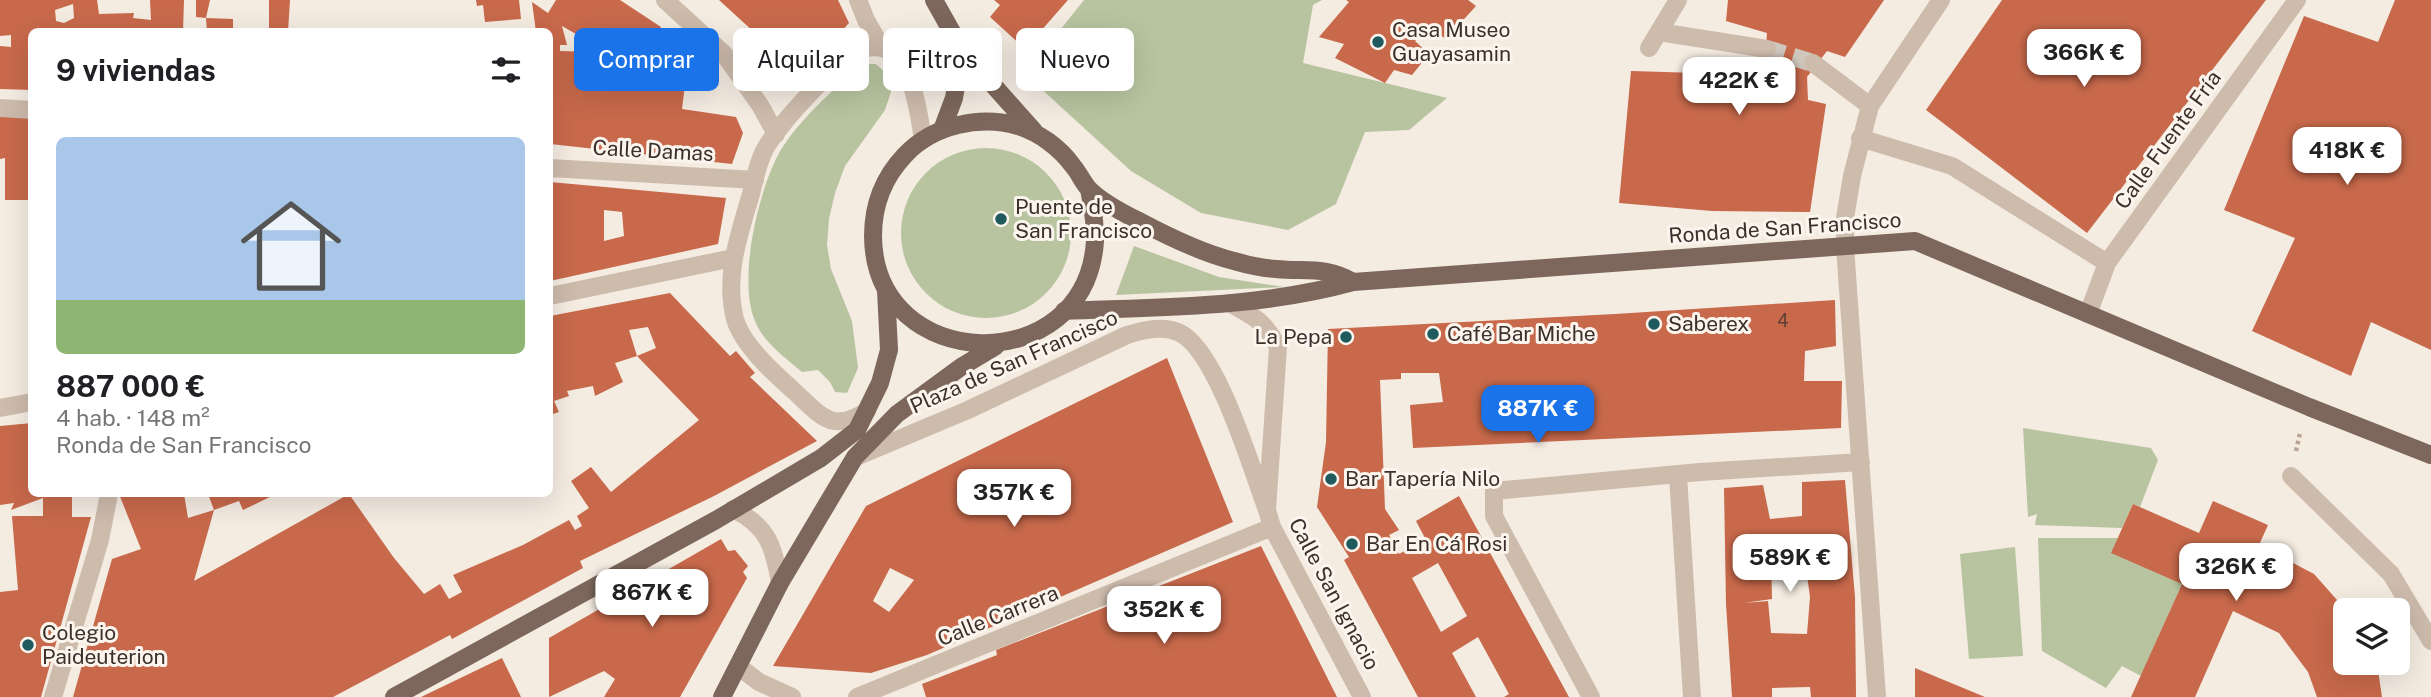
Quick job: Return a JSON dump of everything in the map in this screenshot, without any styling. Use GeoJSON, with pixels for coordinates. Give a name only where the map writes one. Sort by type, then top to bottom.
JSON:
{"type":"FeatureCollection","features":[{"type":"Feature","properties":{"kind":"main road"},"geometry":{"type":"LineString","coordinates":[[934,0],[950,28]]}},
{"type":"Feature","properties":{"kind":"main road"},"geometry":{"type":"LineString","coordinates":[[942,130],[955,91]]}},
{"type":"Feature","properties":{"kind":"main road"},"geometry":{"type":"LineString","coordinates":[[998,91],[1036,134]]}},
{"type":"Feature","properties":{"kind":"main road","name":"Plaza de San Francisco"},"geometry":{"type":"LineString","coordinates":[[1089,189],[1095,226],[1093,257],[1082,286],[1064,311],[1035,333],[1000,344],[971,344],[942,337],[908,316],[895,302],[877,266],[873,246],[876,205],[894,168],[907,152],[923,140],[942,130],[980,122],[1018,127],[1036,134],[1063,153],[1089,189],[1136,220],[1198,249],[1233,261],[1276,269],[1336,272],[1353,282]]}},
{"type":"Feature","properties":{"kind":"main road","name":"Ronda de San Francisco"},"geometry":{"type":"LineString","coordinates":[[1353,282],[1915,241],[2309,407],[2431,455]]}},
{"type":"Feature","properties":{"kind":"main road","name":"Plaza de San Francisco"},"geometry":{"type":"LineString","coordinates":[[1064,311],[1229,303],[1315,293],[1353,282]]}},
{"type":"Feature","properties":{"kind":"main road","name":"Plaza de San Francisco"},"geometry":{"type":"LineString","coordinates":[[394,697],[733,509],[821,458],[857,430],[880,383],[889,350],[885,285]]}},
{"type":"Feature","properties":{"kind":"main road"},"geometry":{"type":"LineString","coordinates":[[722,697],[780,583],[855,457],[897,414],[929,389],[1000,344]]}},
{"type":"Feature","properties":{"kind":"street"},"geometry":{"type":"LineString","coordinates":[[665,0],[724,54],[760,105],[776,134]]}},
{"type":"Feature","properties":{"kind":"street"},"geometry":{"type":"LineString","coordinates":[[858,0],[882,48],[902,61],[923,140]]}},
{"type":"Feature","properties":{"kind":"street"},"geometry":{"type":"LineString","coordinates":[[1649,48],[1678,0]]}},
{"type":"Feature","properties":{"kind":"street"},"geometry":{"type":"LineString","coordinates":[[1877,697],[1845,218],[1860,138],[1870,106],[1941,0]]}},
{"type":"Feature","properties":{"kind":"street","name":"Calle Fuente Fría"},"geometry":{"type":"LineString","coordinates":[[2088,314],[2107,263],[2297,0]]}},
{"type":"Feature","properties":{"kind":"street"},"geometry":{"type":"LineString","coordinates":[[1659,32],[1767,49]]}},
{"type":"Feature","properties":{"kind":"street"},"geometry":{"type":"LineString","coordinates":[[855,457],[852,445],[836,423],[818,413],[769,369],[736,321],[731,292],[733,258],[766,146],[802,101],[836,66],[857,50],[882,48]]}},
{"type":"Feature","properties":{"kind":"street"},"geometry":{"type":"LineString","coordinates":[[1814,63],[1870,106]]}},
{"type":"Feature","properties":{"kind":"street"},"geometry":{"type":"LineString","coordinates":[[0,108],[28,110]]}},
{"type":"Feature","properties":{"kind":"street"},"geometry":{"type":"LineString","coordinates":[[1860,138],[1952,166],[2107,263]]}},
{"type":"Feature","properties":{"kind":"street","name":"Calle Damas"},"geometry":{"type":"LineString","coordinates":[[553,167],[755,180]]}},
{"type":"Feature","properties":{"kind":"street"},"geometry":{"type":"LineString","coordinates":[[553,295],[733,258]]}},
{"type":"Feature","properties":{"kind":"street","name":"Calle San Ignacio"},"geometry":{"type":"LineString","coordinates":[[1229,303],[1258,318],[1278,347],[1269,519]]}},
{"type":"Feature","properties":{"kind":"street","name":"Plaza de San Francisco"},"geometry":{"type":"LineString","coordinates":[[855,457],[968,410],[1127,335],[1144,330],[1177,331],[1196,345],[1216,376]]}},
{"type":"Feature","properties":{"kind":"street","name":"Calle San Ignacio"},"geometry":{"type":"LineString","coordinates":[[1216,376],[1269,519],[1362,697]]}},
{"type":"Feature","properties":{"kind":"street"},"geometry":{"type":"LineString","coordinates":[[0,408],[28,403]]}},
{"type":"Feature","properties":{"kind":"street"},"geometry":{"type":"LineString","coordinates":[[836,423],[850,422],[867,411]]}},
{"type":"Feature","properties":{"kind":"street"},"geometry":{"type":"LineString","coordinates":[[1591,697],[1494,516],[1494,491],[1861,462]]}},
{"type":"Feature","properties":{"kind":"street"},"geometry":{"type":"LineString","coordinates":[[1678,475],[1692,697]]}},
{"type":"Feature","properties":{"kind":"street"},"geometry":{"type":"LineString","coordinates":[[2291,477],[2391,573],[2431,641]]}},
{"type":"Feature","properties":{"kind":"street"},"geometry":{"type":"LineString","coordinates":[[53,697],[100,540],[108,497]]}},
{"type":"Feature","properties":{"kind":"street"},"geometry":{"type":"LineString","coordinates":[[733,509],[751,518],[766,535],[775,555],[780,583]]}},
{"type":"Feature","properties":{"kind":"street","name":"Calle Carrera"},"geometry":{"type":"LineString","coordinates":[[857,697],[896,690],[1269,519]]}},
{"type":"Feature","properties":{"kind":"street"},"geometry":{"type":"LineString","coordinates":[[738,666],[759,682],[792,697]]}},
{"type":"Feature","properties":{"kind":"path"},"geometry":{"type":"LineString","coordinates":[[2291,477],[2298,440],[2309,407]]}},
{"type":"Feature","properties":{"kind":"green space"},"geometry":{"type":"Polygon","coordinates":[[[1084,0],[1322,0],[1313,5],[1303,63],[1447,98],[1409,130],[1365,132],[1336,204],[1288,230],[1201,213],[1131,171],[1044,91],[1134,91],[1134,28],[1062,28],[1084,0]]]}},
{"type":"Feature","properties":{"kind":"green space"},"geometry":{"type":"Polygon","coordinates":[[[869,64],[876,64],[883,70],[883,91],[891,91],[885,110],[845,166],[829,219],[827,245],[831,269],[852,321],[858,368],[847,393],[835,392],[830,382],[818,370],[802,372],[775,349],[759,329],[750,304],[749,262],[762,195],[783,147],[814,108],[832,91],[869,91],[869,64]]]}},
{"type":"Feature","properties":{"kind":"green space"},"geometry":{"type":"Polygon","coordinates":[[[986,148],[1018,155],[1046,173],[1064,201],[1071,233],[1064,265],[1046,293],[1018,311],[986,318],[954,311],[926,293],[908,265],[901,233],[908,201],[926,173],[954,155],[986,148]]]}},
{"type":"Feature","properties":{"kind":"green space"},"geometry":{"type":"Polygon","coordinates":[[[1134,246],[1219,277],[1284,287],[1116,295],[1134,246]]]}},
{"type":"Feature","properties":{"kind":"green space"},"geometry":{"type":"Polygon","coordinates":[[[2023,428],[2151,448],[2158,460],[2140,507],[2133,504],[2122,528],[2035,525],[2037,514],[2028,517],[2023,428]]]}},
{"type":"Feature","properties":{"kind":"green space"},"geometry":{"type":"Polygon","coordinates":[[[2038,538],[2118,538],[2182,584],[2141,676],[2122,666],[2106,688],[2042,651],[2038,538]]]}},
{"type":"Feature","properties":{"kind":"green space"},"geometry":{"type":"Polygon","coordinates":[[[2015,547],[2023,656],[1969,659],[1960,554],[2015,547]]]}},
{"type":"Feature","properties":{"kind":"building"},"geometry":{"type":"Polygon","coordinates":[[[0,0],[97,0],[99,14],[134,13],[133,18],[151,20],[150,0],[184,0],[183,28],[28,28],[28,90],[0,89],[0,46],[11,47],[11,35],[0,36],[0,0]],[[73,4],[55,10],[56,21],[64,23],[74,18],[73,4]]]}},
{"type":"Feature","properties":{"kind":"building"},"geometry":{"type":"Polygon","coordinates":[[[196,0],[210,0],[206,18],[196,17],[196,0]]]}},
{"type":"Feature","properties":{"kind":"building"},"geometry":{"type":"Polygon","coordinates":[[[269,0],[290,0],[288,28],[269,28],[269,0]]]}},
{"type":"Feature","properties":{"kind":"building"},"geometry":{"type":"Polygon","coordinates":[[[476,0],[519,0],[521,19],[485,22],[483,5],[477,6],[476,0]]]}},
{"type":"Feature","properties":{"kind":"building"},"geometry":{"type":"Polygon","coordinates":[[[556,0],[620,0],[661,27],[574,28],[574,33],[562,26],[567,45],[560,45],[560,51],[574,51],[574,91],[684,91],[682,109],[736,117],[743,133],[732,164],[553,144],[553,28],[535,28],[532,2],[548,13],[556,0]]]}},
{"type":"Feature","properties":{"kind":"building"},"geometry":{"type":"Polygon","coordinates":[[[719,0],[838,0],[849,23],[844,28],[750,28],[719,0]]]}},
{"type":"Feature","properties":{"kind":"building"},"geometry":{"type":"Polygon","coordinates":[[[994,0],[1068,0],[1043,28],[1016,28],[1016,41],[990,17],[1000,5],[994,0]]]}},
{"type":"Feature","properties":{"kind":"building","name":"Casa Museo Guayasamin"},"geometry":{"type":"Polygon","coordinates":[[[1346,0],[1468,0],[1476,6],[1446,39],[1429,27],[1415,41],[1429,54],[1412,75],[1394,70],[1385,83],[1335,58],[1344,44],[1319,37],[1349,2],[1346,0]]]}},
{"type":"Feature","properties":{"kind":"building"},"geometry":{"type":"Polygon","coordinates":[[[1728,0],[1884,0],[1845,57],[1827,51],[1807,77],[1808,100],[1826,104],[1810,212],[1712,211],[1619,203],[1631,71],[1764,75],[1767,33],[1726,21],[1728,0]]]}},
{"type":"Feature","properties":{"kind":"building"},"geometry":{"type":"Polygon","coordinates":[[[2002,0],[2266,0],[2087,233],[1926,110],[2002,0]]]}},
{"type":"Feature","properties":{"kind":"building"},"geometry":{"type":"Polygon","coordinates":[[[2395,0],[2431,0],[2431,350],[2371,322],[2351,376],[2252,331],[2295,238],[2224,210],[2304,16],[2378,42],[2395,0]]]}},
{"type":"Feature","properties":{"kind":"building"},"geometry":{"type":"Polygon","coordinates":[[[206,18],[233,19],[233,28],[207,28],[206,18]]]}},
{"type":"Feature","properties":{"kind":"building"},"geometry":{"type":"Polygon","coordinates":[[[0,108],[28,110],[28,200],[5,200],[5,158],[0,159],[0,108]]]}},
{"type":"Feature","properties":{"kind":"building"},"geometry":{"type":"Polygon","coordinates":[[[553,182],[726,198],[718,244],[553,280],[553,182]],[[604,210],[604,241],[624,236],[622,212],[604,210]]]}},
{"type":"Feature","properties":{"kind":"building"},"geometry":{"type":"Polygon","coordinates":[[[670,293],[730,356],[736,351],[755,373],[750,377],[817,441],[714,496],[580,561],[583,568],[452,639],[450,635],[333,697],[73,697],[112,559],[141,549],[120,497],[184,497],[188,518],[214,510],[194,581],[344,497],[351,497],[394,558],[424,594],[440,584],[449,599],[462,592],[453,575],[523,545],[569,520],[575,530],[582,526],[577,516],[589,508],[571,481],[591,467],[611,492],[699,420],[637,356],[615,363],[623,382],[595,396],[593,386],[567,391],[569,396],[554,401],[559,412],[553,414],[553,315],[670,293]],[[648,327],[629,330],[637,356],[656,348],[648,327]]]}},
{"type":"Feature","properties":{"kind":"building"},"geometry":{"type":"Polygon","coordinates":[[[1835,300],[1836,346],[1805,351],[1804,381],[1842,381],[1841,428],[1413,448],[1410,405],[1443,402],[1439,373],[1401,373],[1401,379],[1380,380],[1385,509],[1399,530],[1389,535],[1399,554],[1426,540],[1416,521],[1459,496],[1569,697],[1504,697],[1509,694],[1478,637],[1452,653],[1476,697],[1418,697],[1344,560],[1349,557],[1317,507],[1326,442],[1328,329],[1835,300]],[[1438,563],[1412,578],[1441,632],[1467,616],[1438,563]]]}},
{"type":"Feature","properties":{"kind":"building"},"geometry":{"type":"Polygon","coordinates":[[[1167,358],[1233,522],[927,655],[871,673],[773,666],[866,506],[1167,358]],[[890,568],[873,601],[889,612],[914,580],[890,568]]]}},
{"type":"Feature","properties":{"kind":"building"},"geometry":{"type":"Polygon","coordinates":[[[28,423],[28,497],[72,497],[72,517],[91,517],[41,697],[0,697],[0,592],[18,590],[12,516],[43,516],[43,498],[11,510],[14,503],[0,505],[0,426],[28,423]]]}},
{"type":"Feature","properties":{"kind":"building"},"geometry":{"type":"Polygon","coordinates":[[[1845,480],[1855,597],[1856,697],[1811,697],[1810,687],[1772,688],[1772,697],[1732,697],[1726,604],[1724,488],[1763,485],[1770,519],[1802,516],[1802,482],[1845,480]],[[1771,554],[1772,599],[1744,603],[1768,601],[1771,633],[1807,634],[1810,597],[1804,554],[1771,554]]]}},
{"type":"Feature","properties":{"kind":"building"},"geometry":{"type":"Polygon","coordinates":[[[209,497],[270,497],[243,510],[239,501],[214,510],[209,497]]]}},
{"type":"Feature","properties":{"kind":"building"},"geometry":{"type":"Polygon","coordinates":[[[2213,501],[2268,525],[2259,545],[2314,574],[2335,598],[2333,598],[2333,675],[2379,675],[2382,697],[2317,697],[2308,672],[2279,633],[2233,611],[2195,697],[2131,697],[2182,584],[2111,553],[2133,504],[2199,533],[2213,501]]]}},
{"type":"Feature","properties":{"kind":"building"},"geometry":{"type":"Polygon","coordinates":[[[721,539],[728,551],[735,550],[748,566],[743,572],[747,578],[680,697],[604,697],[615,679],[604,671],[549,697],[549,638],[721,539]]]}},
{"type":"Feature","properties":{"kind":"building"},"geometry":{"type":"Polygon","coordinates":[[[1261,546],[1337,697],[926,697],[922,684],[997,655],[996,650],[1261,546]]]}},
{"type":"Feature","properties":{"kind":"building"},"geometry":{"type":"Polygon","coordinates":[[[502,658],[521,697],[421,697],[502,658]]]}},
{"type":"Feature","properties":{"kind":"building"},"geometry":{"type":"Polygon","coordinates":[[[1915,668],[1985,697],[1915,697],[1915,668]]]}},
{"type":"Feature","properties":{"kind":"tunnel"},"geometry":{"type":"LineString","coordinates":[[1767,49],[1813,63]]}},
{"type":"Feature","properties":{"kind":"place","name":"Casa Museo Guayasamin"},"geometry":{"type":"Point","coordinates":[1378,42]}},
{"type":"Feature","properties":{"kind":"place","name":"Puente de San Francisco"},"geometry":{"type":"Point","coordinates":[1001,219]}},
{"type":"Feature","properties":{"kind":"place","name":"Saberex"},"geometry":{"type":"Point","coordinates":[1654,324]}},
{"type":"Feature","properties":{"kind":"place","name":"Café Bar Miche"},"geometry":{"type":"Point","coordinates":[1433,334]}},
{"type":"Feature","properties":{"kind":"place","name":"La Pepa"},"geometry":{"type":"Point","coordinates":[1346,337]}},
{"type":"Feature","properties":{"kind":"place","name":"Bar Tapería Nilo"},"geometry":{"type":"Point","coordinates":[1331,479]}},
{"type":"Feature","properties":{"kind":"place","name":"Bar En Cá Rosi"},"geometry":{"type":"Point","coordinates":[1352,544]}},
{"type":"Feature","properties":{"kind":"place","name":"Colegio Paideuterion"},"geometry":{"type":"Point","coordinates":[28,645]}}]}
